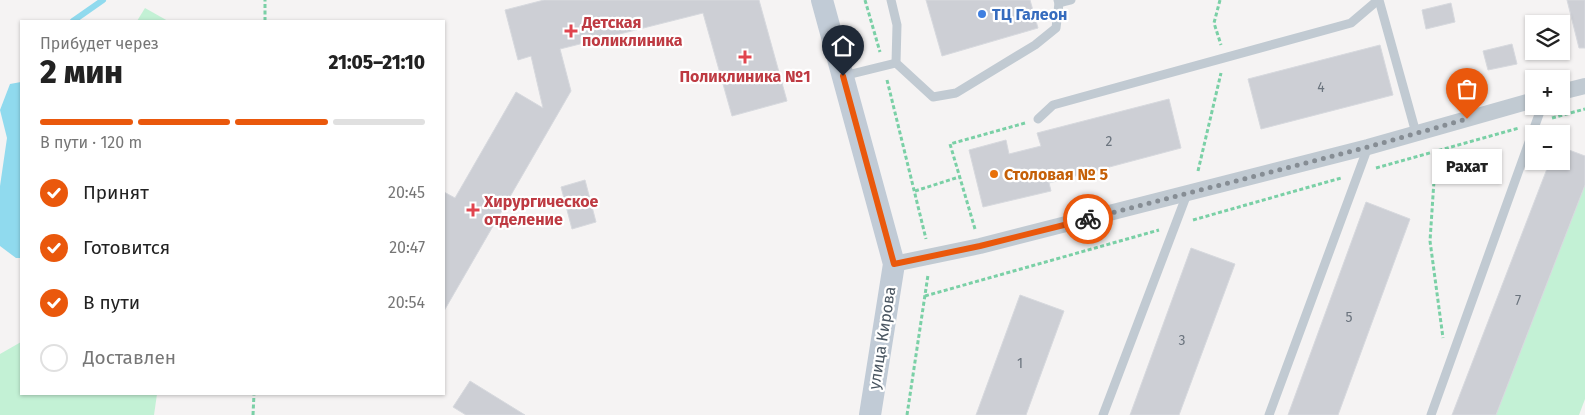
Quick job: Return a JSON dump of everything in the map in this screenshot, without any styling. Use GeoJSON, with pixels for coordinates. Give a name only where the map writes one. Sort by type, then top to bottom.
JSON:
{"type":"FeatureCollection","features":[{"type":"Feature","properties":{"kind":"street","name":"улица Кирова"},"geometry":{"type":"LineString","coordinates":[[822,0],[894,264],[870,415]]}},
{"type":"Feature","properties":{"kind":"street"},"geometry":{"type":"LineString","coordinates":[[1570,90],[1585,86]]}},
{"type":"Feature","properties":{"kind":"street"},"geometry":{"type":"LineString","coordinates":[[894,264],[980,246],[1187,194],[1368,147],[1525,102]]}},
{"type":"Feature","properties":{"kind":"lane"},"geometry":{"type":"LineString","coordinates":[[891,0],[898,25],[896,63]]}},
{"type":"Feature","properties":{"kind":"lane"},"geometry":{"type":"LineString","coordinates":[[896,63],[933,97],[956,93],[1036,45],[1056,28],[1058,2],[1071,0]]}},
{"type":"Feature","properties":{"kind":"lane"},"geometry":{"type":"LineString","coordinates":[[1038,118],[1053,105],[1351,23],[1379,0],[1416,133]]}},
{"type":"Feature","properties":{"kind":"lane"},"geometry":{"type":"LineString","coordinates":[[843,76],[896,63]]}},
{"type":"Feature","properties":{"kind":"lane"},"geometry":{"type":"LineString","coordinates":[[1431,415],[1539,115]]}},
{"type":"Feature","properties":{"kind":"lane"},"geometry":{"type":"LineString","coordinates":[[1269,415],[1368,147]]}},
{"type":"Feature","properties":{"kind":"lane"},"geometry":{"type":"LineString","coordinates":[[1103,415],[1187,194]]}},
{"type":"Feature","properties":{"kind":"path"},"geometry":{"type":"LineString","coordinates":[[265,0],[265,20]]}},
{"type":"Feature","properties":{"kind":"path"},"geometry":{"type":"LineString","coordinates":[[865,0],[884,66]]}},
{"type":"Feature","properties":{"kind":"path"},"geometry":{"type":"LineString","coordinates":[[1187,194],[1198,172],[1225,57],[1214,23],[1220,0]]}},
{"type":"Feature","properties":{"kind":"path"},"geometry":{"type":"LineString","coordinates":[[925,296],[1585,109]]}},
{"type":"Feature","properties":{"kind":"path"},"geometry":{"type":"LineString","coordinates":[[980,246],[950,144],[1009,127]]}},
{"type":"Feature","properties":{"kind":"path"},"geometry":{"type":"LineString","coordinates":[[1433,128],[1436,151],[1430,241],[1447,370]]}},
{"type":"Feature","properties":{"kind":"path"},"geometry":{"type":"LineString","coordinates":[[915,191],[959,177]]}},
{"type":"Feature","properties":{"kind":"path"},"geometry":{"type":"LineString","coordinates":[[253,415],[254,395]]}},
{"type":"Feature","properties":{"kind":"green space"},"geometry":{"type":"Polygon","coordinates":[[[145,8],[166,20],[138,20],[145,8]]]}},
{"type":"Feature","properties":{"kind":"green space"},"geometry":{"type":"Polygon","coordinates":[[[1585,185],[1585,399],[1579,415],[1496,415],[1585,185]]]}},
{"type":"Feature","properties":{"kind":"green space"},"geometry":{"type":"Polygon","coordinates":[[[20,343],[20,395],[157,395],[154,415],[0,415],[0,354],[20,343]]]}},
{"type":"Feature","properties":{"kind":"water"},"geometry":{"type":"Polygon","coordinates":[[[20,82],[20,258],[16,258],[0,246],[0,186],[7,138],[0,110],[10,84],[20,82]]]}},
{"type":"Feature","properties":{"kind":"building"},"geometry":{"type":"Polygon","coordinates":[[[544,0],[759,0],[787,101],[732,116],[703,13],[560,49],[571,91],[445,309],[445,193],[455,198],[516,92],[543,108],[531,56],[518,60],[505,10],[544,0]]]}},
{"type":"Feature","properties":{"kind":"building","name":"ТЦ Галеон"},"geometry":{"type":"Polygon","coordinates":[[[926,0],[1030,0],[1038,28],[942,56],[926,0]]]}},
{"type":"Feature","properties":{"kind":"building"},"geometry":{"type":"Polygon","coordinates":[[[1567,0],[1585,0],[1585,48],[1579,48],[1567,0]]]}},
{"type":"Feature","properties":{"kind":"building"},"geometry":{"type":"Polygon","coordinates":[[[1451,3],[1455,22],[1426,29],[1422,10],[1451,3]]]}},
{"type":"Feature","properties":{"kind":"building"},"geometry":{"type":"Polygon","coordinates":[[[1512,44],[1517,64],[1488,70],[1483,51],[1512,44]]]}},
{"type":"Feature","properties":{"kind":"building"},"geometry":{"type":"Polygon","coordinates":[[[1380,45],[1393,95],[1261,129],[1248,79],[1380,45]]]}},
{"type":"Feature","properties":{"kind":"building"},"geometry":{"type":"Polygon","coordinates":[[[1169,99],[1181,148],[1049,183],[1051,191],[983,207],[969,150],[1006,140],[1009,154],[1041,146],[1037,133],[1169,99]]]}},
{"type":"Feature","properties":{"kind":"building"},"geometry":{"type":"Polygon","coordinates":[[[1570,150],[1585,156],[1585,185],[1496,415],[1452,415],[1547,170],[1570,170],[1570,150]]]}},
{"type":"Feature","properties":{"kind":"building"},"geometry":{"type":"Polygon","coordinates":[[[585,180],[596,222],[572,229],[561,187],[585,180]]]}},
{"type":"Feature","properties":{"kind":"building"},"geometry":{"type":"Polygon","coordinates":[[[1366,202],[1410,219],[1338,415],[1288,415],[1366,202]]]}},
{"type":"Feature","properties":{"kind":"building"},"geometry":{"type":"Polygon","coordinates":[[[1191,248],[1235,264],[1179,415],[1130,415],[1191,248]]]}},
{"type":"Feature","properties":{"kind":"building"},"geometry":{"type":"Polygon","coordinates":[[[1020,295],[1064,311],[1026,415],[976,415],[1020,295]]]}},
{"type":"Feature","properties":{"kind":"building"},"geometry":{"type":"Polygon","coordinates":[[[470,381],[525,415],[466,415],[453,407],[470,381]]]}},
{"type":"Feature","properties":{"kind":"waterway"},"geometry":{"type":"LineString","coordinates":[[74,20],[103,0]]}},
{"type":"Feature","properties":{"kind":"way so far"},"geometry":{"type":"LineString","coordinates":[[1088,219],[1368,147],[1467,119]]}},
{"type":"Feature","properties":{"kind":"place","name":"ТЦ Галеон"},"geometry":{"type":"Point","coordinates":[982,14]}},
{"type":"Feature","properties":{"kind":"place","name":"Детская поликлиника"},"geometry":{"type":"Point","coordinates":[571,31]}},
{"type":"Feature","properties":{"kind":"place","name":"Поликлиника №1"},"geometry":{"type":"Point","coordinates":[745,57]}},
{"type":"Feature","properties":{"kind":"place","name":"Рахат"},"geometry":{"type":"Point","coordinates":[1467,119]}},
{"type":"Feature","properties":{"kind":"place","name":"Столовая № 5"},"geometry":{"type":"Point","coordinates":[994,174]}},
{"type":"Feature","properties":{"kind":"place","name":"Хирургическое отделение"},"geometry":{"type":"Point","coordinates":[473,210]}},
{"type":"Feature","properties":{"kind":"route"},"geometry":{"type":"LineString","coordinates":[[843,76],[894,264],[980,246],[1088,219]]}}]}
